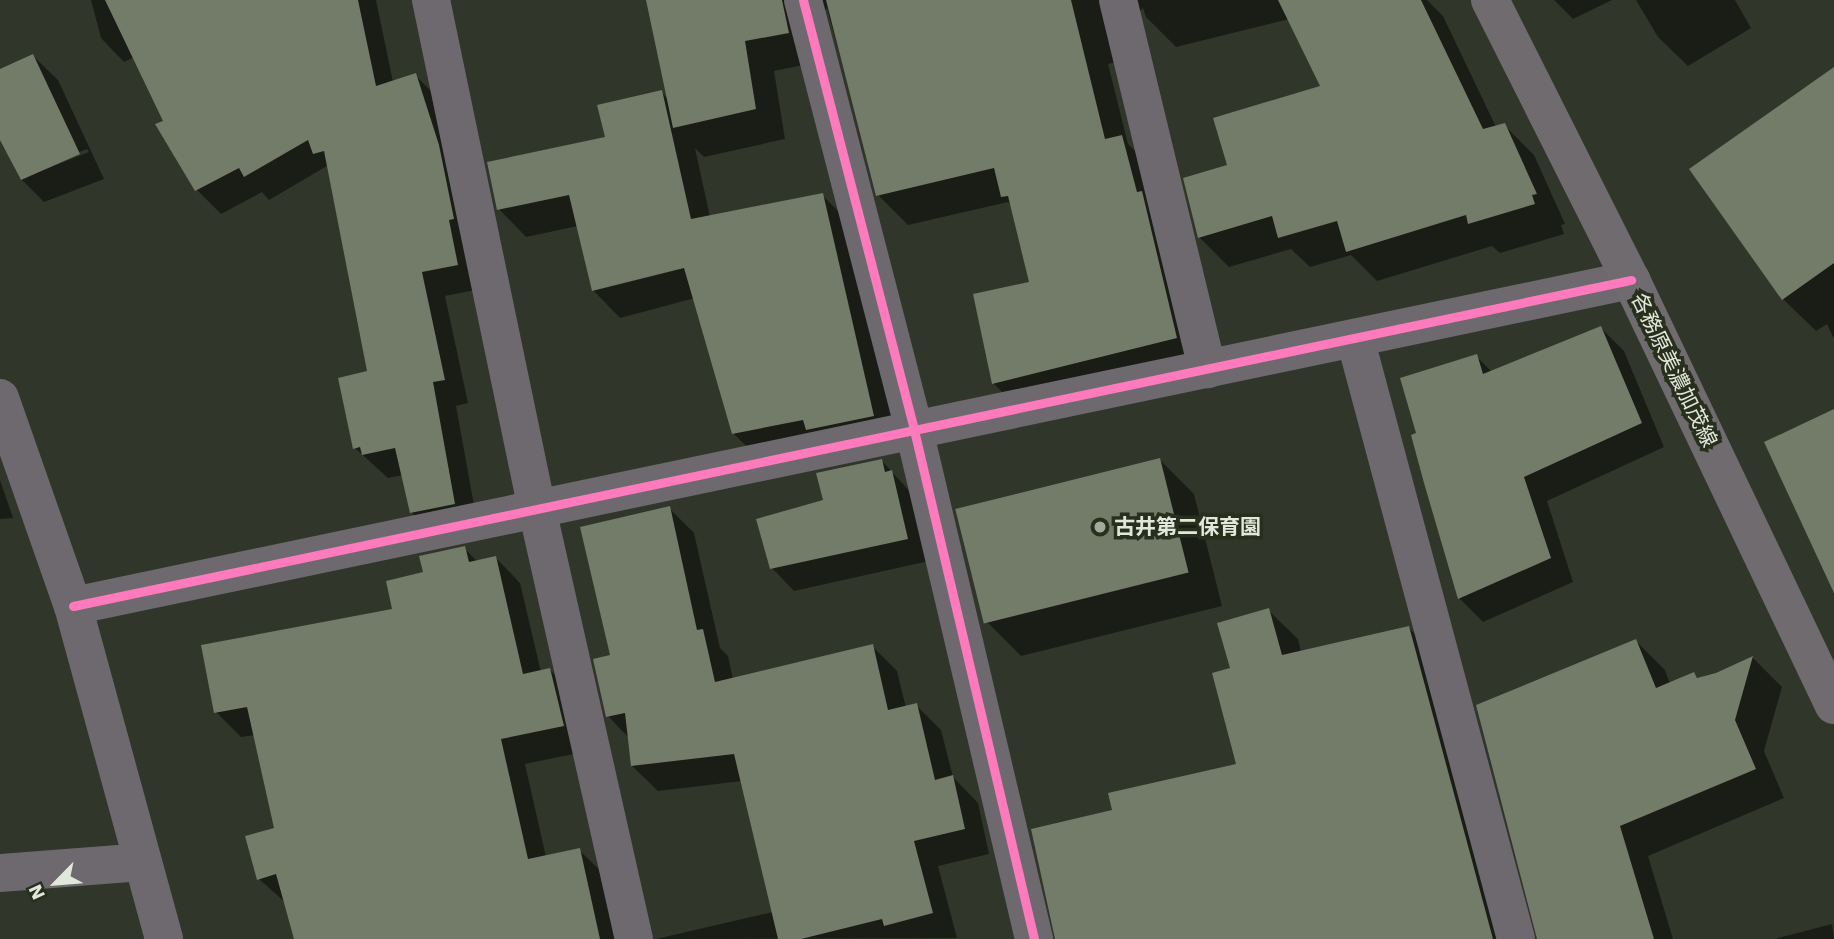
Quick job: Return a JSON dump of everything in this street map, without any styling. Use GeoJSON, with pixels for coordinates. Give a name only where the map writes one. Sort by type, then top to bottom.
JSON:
{"type":"FeatureCollection","features":[{"type":"Feature","properties":{"kind":"main road","name":"各務原美濃加茂線"},"geometry":{"type":"LineString","coordinates":[[1490,0],[1631,280],[1834,705]]}},
{"type":"Feature","properties":{"kind":"street"},"geometry":{"type":"LineString","coordinates":[[431,0],[537,509],[634,939]]}},
{"type":"Feature","properties":{"kind":"street"},"geometry":{"type":"LineString","coordinates":[[803,0],[914,430],[1034,939]]}},
{"type":"Feature","properties":{"kind":"street"},"geometry":{"type":"LineString","coordinates":[[1118,0],[1207,369]]}},
{"type":"Feature","properties":{"kind":"street"},"geometry":{"type":"LineString","coordinates":[[74,606],[1631,280]]}},
{"type":"Feature","properties":{"kind":"street"},"geometry":{"type":"LineString","coordinates":[[1355,338],[1516,939]]}},
{"type":"Feature","properties":{"kind":"street"},"geometry":{"type":"LineString","coordinates":[[0,398],[74,606],[164,939]]}},
{"type":"Feature","properties":{"kind":"street"},"geometry":{"type":"LineString","coordinates":[[0,873],[142,862]]}},
{"type":"Feature","properties":{"kind":"building"},"geometry":{"type":"Polygon","coordinates":[[[105,0],[358,0],[376,86],[416,73],[439,145],[454,219],[449,220],[458,265],[422,272],[445,380],[433,382],[455,504],[410,513],[395,448],[362,455],[360,447],[353,449],[338,378],[367,371],[324,151],[313,154],[308,140],[244,177],[239,168],[195,191],[155,124],[163,121],[105,0]]]}},
{"type":"Feature","properties":{"kind":"building"},"geometry":{"type":"Polygon","coordinates":[[[646,0],[782,0],[789,33],[745,41],[756,109],[673,128],[646,0]]]}},
{"type":"Feature","properties":{"kind":"building"},"geometry":{"type":"Polygon","coordinates":[[[826,0],[1071,0],[1105,139],[1122,135],[1137,192],[1142,191],[1177,338],[992,384],[973,294],[1029,282],[1008,196],[1001,197],[994,168],[876,196],[826,0]]]}},
{"type":"Feature","properties":{"kind":"building"},"geometry":{"type":"Polygon","coordinates":[[[1278,0],[1421,0],[1483,129],[1505,123],[1537,194],[1532,195],[1535,204],[1468,224],[1466,215],[1346,252],[1337,221],[1278,238],[1272,216],[1198,238],[1183,178],[1227,165],[1213,118],[1320,86],[1278,0]]]}},
{"type":"Feature","properties":{"kind":"building"},"geometry":{"type":"Polygon","coordinates":[[[33,54],[80,154],[21,180],[0,140],[0,69],[33,54]]]}},
{"type":"Feature","properties":{"kind":"building"},"geometry":{"type":"Polygon","coordinates":[[[1834,67],[1834,263],[1782,300],[1689,169],[1834,67]]]}},
{"type":"Feature","properties":{"kind":"building"},"geometry":{"type":"Polygon","coordinates":[[[662,90],[691,219],[823,193],[874,416],[806,430],[803,420],[732,434],[684,268],[592,291],[569,195],[497,210],[487,162],[605,137],[597,105],[662,90]]]}},
{"type":"Feature","properties":{"kind":"building"},"geometry":{"type":"Polygon","coordinates":[[[1601,326],[1642,423],[1524,477],[1551,558],[1458,599],[1411,435],[1416,433],[1400,378],[1477,354],[1483,374],[1601,326]]]}},
{"type":"Feature","properties":{"kind":"building"},"geometry":{"type":"Polygon","coordinates":[[[1834,409],[1834,593],[1764,442],[1834,409]]]}},
{"type":"Feature","properties":{"kind":"building"},"geometry":{"type":"Polygon","coordinates":[[[1160,458],[1189,572],[984,624],[955,509],[1160,458]]]}},
{"type":"Feature","properties":{"kind":"building"},"geometry":{"type":"Polygon","coordinates":[[[882,459],[885,472],[892,470],[908,539],[770,569],[756,519],[823,500],[816,473],[882,459]]]}},
{"type":"Feature","properties":{"kind":"building"},"geometry":{"type":"Polygon","coordinates":[[[670,506],[697,630],[703,629],[715,682],[873,644],[888,710],[917,703],[935,780],[953,775],[965,829],[914,841],[933,913],[884,926],[882,919],[801,939],[778,939],[734,754],[631,766],[625,713],[606,717],[593,659],[610,655],[580,527],[670,506]]]}},
{"type":"Feature","properties":{"kind":"building"},"geometry":{"type":"Polygon","coordinates":[[[465,546],[469,562],[496,556],[523,674],[550,668],[564,726],[501,739],[528,859],[580,848],[600,939],[294,939],[276,874],[257,880],[245,836],[274,828],[247,707],[214,713],[201,645],[392,609],[386,581],[423,572],[419,556],[465,546]]]}},
{"type":"Feature","properties":{"kind":"building"},"geometry":{"type":"Polygon","coordinates":[[[1269,608],[1282,655],[1409,626],[1493,939],[1055,939],[1031,829],[1112,810],[1108,793],[1236,764],[1212,673],[1230,668],[1217,623],[1269,608]]]}},
{"type":"Feature","properties":{"kind":"building"},"geometry":{"type":"Polygon","coordinates":[[[1636,639],[1656,688],[1694,672],[1697,678],[1716,673],[1753,656],[1735,720],[1756,769],[1620,826],[1654,939],[1537,939],[1476,705],[1636,639]]]}},
{"type":"Feature","properties":{"kind":"cycle path"},"geometry":{"type":"LineString","coordinates":[[803,0],[914,430],[1034,939]]}},
{"type":"Feature","properties":{"kind":"cycle path"},"geometry":{"type":"LineString","coordinates":[[73,606],[1631,280]]}},
{"type":"Feature","properties":{"kind":"place","name":"古井第二保育園"},"geometry":{"type":"Point","coordinates":[1100,527]}}]}
